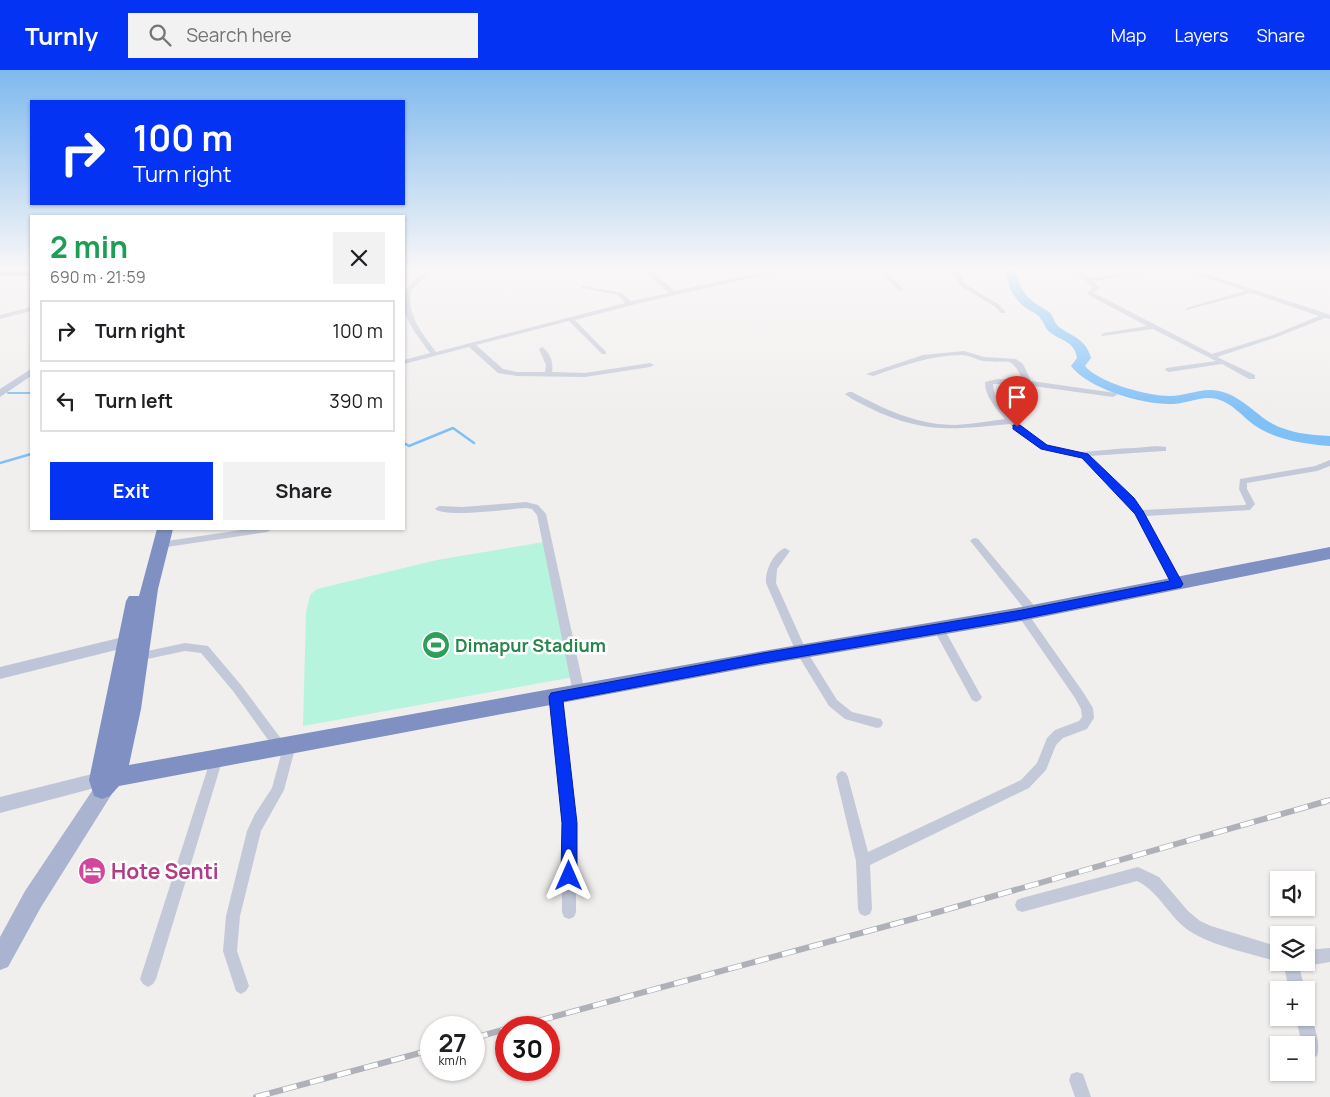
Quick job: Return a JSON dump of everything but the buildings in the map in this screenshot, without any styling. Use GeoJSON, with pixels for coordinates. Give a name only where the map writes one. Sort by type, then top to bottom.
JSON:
{"type":"FeatureCollection","features":[{"type":"Feature","properties":{"kind":"highway"},"geometry":{"type":"LineString","coordinates":[[160,534],[144,565],[132,649],[106,783],[217,758],[1027,613],[1330,554]]}},
{"type":"Feature","properties":{"kind":"main road"},"geometry":{"type":"LineString","coordinates":[[0,959],[33,900],[106,783]]}},
{"type":"Feature","properties":{"kind":"street"},"geometry":{"type":"LineString","coordinates":[[410,318],[434,354]]}},
{"type":"Feature","properties":{"kind":"street"},"geometry":{"type":"LineString","coordinates":[[405,362],[575,318]]}},
{"type":"Feature","properties":{"kind":"street"},"geometry":{"type":"LineString","coordinates":[[1136,318],[1252,377]]}},
{"type":"Feature","properties":{"kind":"street"},"geometry":{"type":"LineString","coordinates":[[1212,356],[1275,336],[1323,318]]}},
{"type":"Feature","properties":{"kind":"street"},"geometry":{"type":"LineString","coordinates":[[571,319],[604,353]]}},
{"type":"Feature","properties":{"kind":"street"},"geometry":{"type":"LineString","coordinates":[[1104,335],[1151,326]]}},
{"type":"Feature","properties":{"kind":"street"},"geometry":{"type":"LineString","coordinates":[[471,345],[501,371],[517,374],[602,374],[650,365]]}},
{"type":"Feature","properties":{"kind":"street"},"geometry":{"type":"LineString","coordinates":[[542,349],[550,365],[548,375]]}},
{"type":"Feature","properties":{"kind":"street"},"geometry":{"type":"LineString","coordinates":[[870,374],[923,357],[964,354],[983,360],[1014,360],[1029,384]]}},
{"type":"Feature","properties":{"kind":"street"},"geometry":{"type":"LineString","coordinates":[[1169,370],[1224,362]]}},
{"type":"Feature","properties":{"kind":"street"},"geometry":{"type":"LineString","coordinates":[[0,394],[30,373]]}},
{"type":"Feature","properties":{"kind":"street"},"geometry":{"type":"LineString","coordinates":[[1113,395],[1004,381],[989,382],[988,389],[992,398],[1012,421],[1038,444],[1085,456],[1130,501],[1140,513],[1177,584]]}},
{"type":"Feature","properties":{"kind":"street"},"geometry":{"type":"LineString","coordinates":[[849,394],[892,416],[936,426],[947,427],[1012,421]]}},
{"type":"Feature","properties":{"kind":"street"},"geometry":{"type":"LineString","coordinates":[[1085,456],[1085,453],[1100,451],[1163,449]]}},
{"type":"Feature","properties":{"kind":"street"},"geometry":{"type":"LineString","coordinates":[[1140,513],[1247,508],[1251,504],[1243,488],[1244,481],[1317,468],[1330,463]]}},
{"type":"Feature","properties":{"kind":"street"},"geometry":{"type":"LineString","coordinates":[[439,509],[462,510],[526,505],[535,507],[541,514],[579,693]]}},
{"type":"Feature","properties":{"kind":"street"},"geometry":{"type":"LineString","coordinates":[[160,534],[246,530]]}},
{"type":"Feature","properties":{"kind":"street"},"geometry":{"type":"LineString","coordinates":[[863,861],[1025,784],[1042,766],[1051,742],[1059,734],[1083,725],[1088,718],[1087,708],[1079,694],[1027,613],[975,541]]}},
{"type":"Feature","properties":{"kind":"street"},"geometry":{"type":"LineString","coordinates":[[785,551],[770,575],[771,583],[801,652],[839,710],[849,716],[877,723]]}},
{"type":"Feature","properties":{"kind":"street"},"geometry":{"type":"LineString","coordinates":[[938,628],[976,697]]}},
{"type":"Feature","properties":{"kind":"street"},"geometry":{"type":"LineString","coordinates":[[0,673],[132,649],[185,647],[204,649],[285,746],[278,790],[254,831],[233,916],[230,951],[241,986]]}},
{"type":"Feature","properties":{"kind":"street"},"geometry":{"type":"LineString","coordinates":[[556,697],[569,823],[569,912]]}},
{"type":"Feature","properties":{"kind":"street"},"geometry":{"type":"LineString","coordinates":[[148,979],[217,758]]}},
{"type":"Feature","properties":{"kind":"street"},"geometry":{"type":"LineString","coordinates":[[842,777],[863,861],[865,909]]}},
{"type":"Feature","properties":{"kind":"street"},"geometry":{"type":"LineString","coordinates":[[0,805],[106,783]]}},
{"type":"Feature","properties":{"kind":"street"},"geometry":{"type":"LineString","coordinates":[[1022,905],[1138,874],[1154,882],[1183,916],[1195,926],[1208,933],[1270,952]]}},
{"type":"Feature","properties":{"kind":"street"},"geometry":{"type":"LineString","coordinates":[[1315,957],[1330,955]]}},
{"type":"Feature","properties":{"kind":"street"},"geometry":{"type":"LineString","coordinates":[[1077,1080],[1083,1097]]}},
{"type":"Feature","properties":{"kind":"green space","name":"Dimapur Stadium"},"geometry":{"type":"Polygon","coordinates":[[[544,542],[574,677],[303,726],[306,613],[310,595],[317,589],[437,560],[544,542]]]}},
{"type":"Feature","properties":{"kind":"waterway"},"geometry":{"type":"LineString","coordinates":[[1047,318],[1049,325],[1056,331],[1068,336],[1082,348],[1084,358],[1078,366],[1083,372],[1105,384],[1135,394],[1170,400],[1196,395],[1219,395],[1236,403],[1257,420],[1274,430],[1311,440],[1330,441]]}},
{"type":"Feature","properties":{"kind":"waterway"},"geometry":{"type":"LineString","coordinates":[[8,393],[30,393]]}},
{"type":"Feature","properties":{"kind":"waterway"},"geometry":{"type":"LineString","coordinates":[[405,444],[409,446],[453,428],[474,443]]}},
{"type":"Feature","properties":{"kind":"waterway"},"geometry":{"type":"LineString","coordinates":[[0,463],[30,454]]}},
{"type":"Feature","properties":{"kind":"railway"},"geometry":{"type":"LineString","coordinates":[[1323,802],[1330,800]]}},
{"type":"Feature","properties":{"kind":"railway"},"geometry":{"type":"LineString","coordinates":[[556,1016],[931,914],[1327,801]]}},
{"type":"Feature","properties":{"kind":"railway"},"geometry":{"type":"LineString","coordinates":[[485,1035],[495,1032]]}},
{"type":"Feature","properties":{"kind":"railway"},"geometry":{"type":"LineString","coordinates":[[256,1097],[420,1053]]}},
{"type":"Feature","properties":{"kind":"place","name":"Dimapur Stadium"},"geometry":{"type":"Point","coordinates":[436,645]}},
{"type":"Feature","properties":{"kind":"place","name":"Hote Senti"},"geometry":{"type":"Point","coordinates":[92,871]}},
{"type":"Feature","properties":{"kind":"route"},"geometry":{"type":"LineString","coordinates":[[569,876],[569,823],[556,697],[763,658],[1022,614],[1177,584],[1140,513],[1085,456],[1044,447],[1017,427]]}}]}
